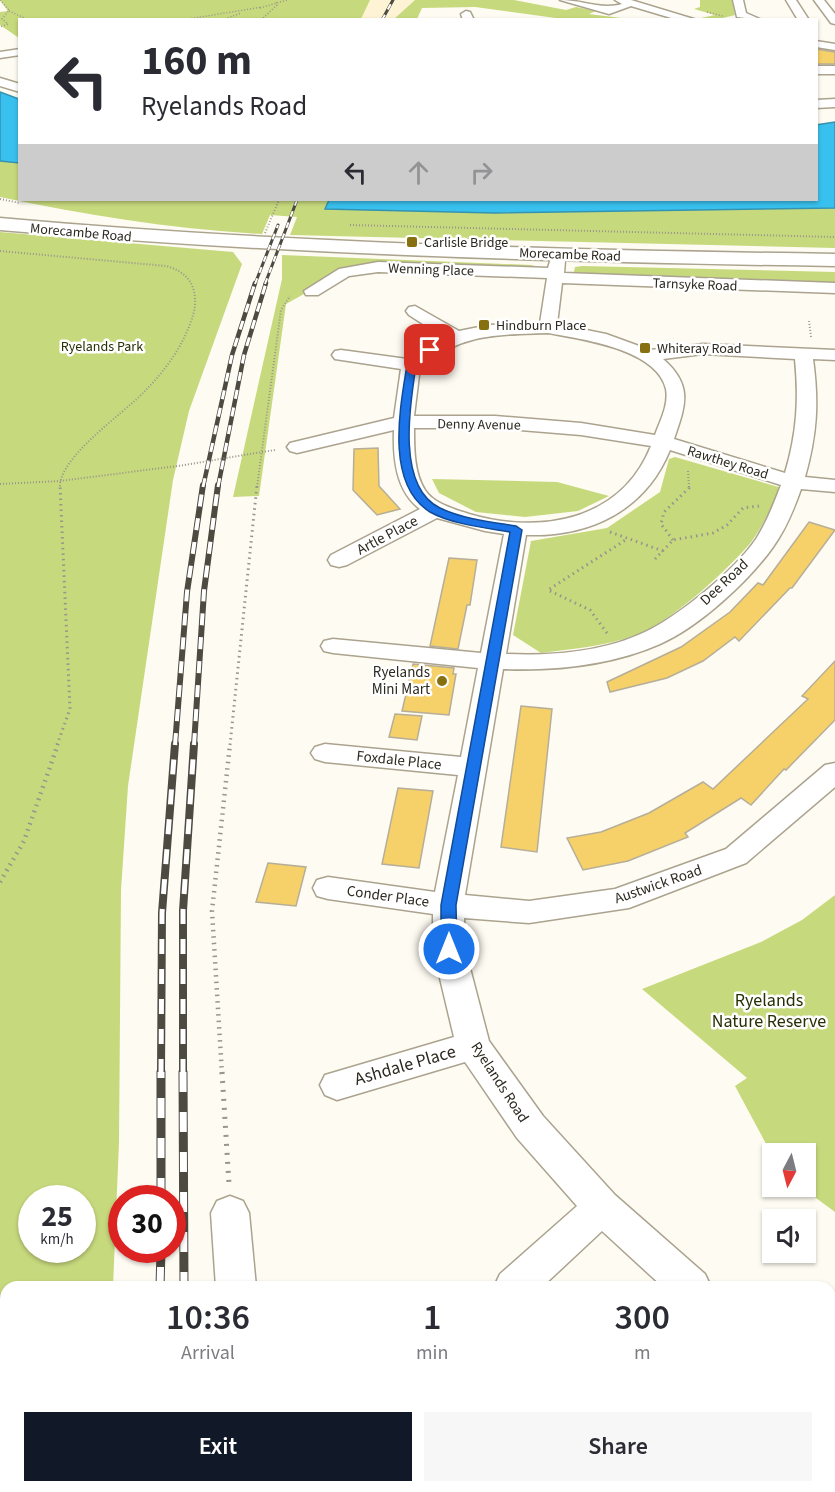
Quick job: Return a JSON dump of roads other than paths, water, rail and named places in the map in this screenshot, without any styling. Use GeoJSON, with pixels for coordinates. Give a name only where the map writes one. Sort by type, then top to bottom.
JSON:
{"type":"FeatureCollection","features":[{"type":"Feature","properties":{"kind":"main road","name":"Morecambe Road"},"geometry":{"type":"LineString","coordinates":[[0,207],[234,240]]}},
{"type":"Feature","properties":{"kind":"main road","name":"Morecambe Road"},"geometry":{"type":"LineString","coordinates":[[0,224],[158,239],[234,240],[409,249],[556,268],[835,260]]}},
{"type":"Feature","properties":{"kind":"street"},"geometry":{"type":"LineString","coordinates":[[567,0],[609,10],[623,3],[641,5],[685,18]]}},
{"type":"Feature","properties":{"kind":"street"},"geometry":{"type":"LineString","coordinates":[[641,5],[658,0]]}},
{"type":"Feature","properties":{"kind":"street"},"geometry":{"type":"LineString","coordinates":[[738,0],[741,15],[751,18]]}},
{"type":"Feature","properties":{"kind":"street"},"geometry":{"type":"LineString","coordinates":[[791,0],[803,18]]}},
{"type":"Feature","properties":{"kind":"street"},"geometry":{"type":"LineString","coordinates":[[819,0],[832,22]]}},
{"type":"Feature","properties":{"kind":"street"},"geometry":{"type":"LineString","coordinates":[[818,44],[835,47]]}},
{"type":"Feature","properties":{"kind":"street"},"geometry":{"type":"LineString","coordinates":[[818,70],[835,70]]}},
{"type":"Feature","properties":{"kind":"street"},"geometry":{"type":"LineString","coordinates":[[0,81],[18,87]]}},
{"type":"Feature","properties":{"kind":"street"},"geometry":{"type":"LineString","coordinates":[[818,104],[835,103]]}},
{"type":"Feature","properties":{"kind":"street","name":"Wenning Place"},"geometry":{"type":"LineString","coordinates":[[312,291],[345,272],[378,267],[556,268]]}},
{"type":"Feature","properties":{"kind":"street"},"geometry":{"type":"LineString","coordinates":[[548,328],[556,268]]}},
{"type":"Feature","properties":{"kind":"street","name":"Tarnsyke Road"},"geometry":{"type":"LineString","coordinates":[[556,268],[835,288]]}},
{"type":"Feature","properties":{"kind":"street"},"geometry":{"type":"LineString","coordinates":[[415,311],[457,338]]}},
{"type":"Feature","properties":{"kind":"street"},"geometry":{"type":"LineString","coordinates":[[548,328],[609,340],[647,356],[674,383],[676,398],[663,442],[641,484],[620,504],[590,520],[516,530],[474,523],[435,510],[419,498],[412,487],[403,422],[411,365],[430,350],[457,338],[502,330],[548,328]]}},
{"type":"Feature","properties":{"kind":"street"},"geometry":{"type":"LineString","coordinates":[[647,356],[703,349],[835,355]]}},
{"type":"Feature","properties":{"kind":"street","name":"Dee Road"},"geometry":{"type":"LineString","coordinates":[[333,646],[492,661],[544,662],[587,656],[652,639],[679,624],[731,578],[764,543],[794,482],[808,412],[803,352]]}},
{"type":"Feature","properties":{"kind":"street"},"geometry":{"type":"LineString","coordinates":[[341,356],[411,365]]}},
{"type":"Feature","properties":{"kind":"street","name":"Denny Avenue"},"geometry":{"type":"LineString","coordinates":[[297,447],[403,422],[495,422],[559,427],[663,442]]}},
{"type":"Feature","properties":{"kind":"street","name":"Rawthey Road"},"geometry":{"type":"LineString","coordinates":[[663,442],[794,482],[835,486]]}},
{"type":"Feature","properties":{"kind":"street","name":"Artle Place"},"geometry":{"type":"LineString","coordinates":[[339,561],[435,510]]}},
{"type":"Feature","properties":{"kind":"street","name":"Ryelands Road"},"geometry":{"type":"LineString","coordinates":[[516,530],[448,905],[449,949],[473,1046],[530,1127],[602,1207],[684,1281]]}},
{"type":"Feature","properties":{"kind":"street","name":"Foxdale Place"},"geometry":{"type":"LineString","coordinates":[[326,753],[473,767]]}},
{"type":"Feature","properties":{"kind":"street","name":"Austwick Road"},"geometry":{"type":"LineString","coordinates":[[448,905],[529,912],[618,900],[736,856],[835,772]]}},
{"type":"Feature","properties":{"kind":"street","name":"Conder Place"},"geometry":{"type":"LineString","coordinates":[[328,888],[448,905]]}},
{"type":"Feature","properties":{"kind":"street","name":"Ashdale Place"},"geometry":{"type":"LineString","coordinates":[[337,1085],[473,1046]]}},
{"type":"Feature","properties":{"kind":"street"},"geometry":{"type":"LineString","coordinates":[[521,1281],[602,1207]]}},
{"type":"Feature","properties":{"kind":"street"},"geometry":{"type":"LineString","coordinates":[[230,1213],[236,1281]]}},
{"type":"Feature","properties":{"kind":"water"},"geometry":{"type":"Polygon","coordinates":[[[0,92],[18,99],[18,163],[0,161],[0,92]]]}},
{"type":"Feature","properties":{"kind":"water"},"geometry":{"type":"Polygon","coordinates":[[[835,122],[835,208],[495,213],[325,209],[329,201],[818,201],[818,125],[835,122]]]}},
{"type":"Feature","properties":{"kind":"railway"},"geometry":{"type":"LineString","coordinates":[[383,18],[393,0]]}},
{"type":"Feature","properties":{"kind":"railway"},"geometry":{"type":"LineString","coordinates":[[265,284],[297,201]]}},
{"type":"Feature","properties":{"kind":"railway"},"geometry":{"type":"LineString","coordinates":[[255,284],[278,225]]}},
{"type":"Feature","properties":{"kind":"railway"},"geometry":{"type":"LineString","coordinates":[[203,487],[232,355],[255,283]]}},
{"type":"Feature","properties":{"kind":"railway"},"geometry":{"type":"LineString","coordinates":[[218,487],[244,355],[266,283]]}},
{"type":"Feature","properties":{"kind":"railway"},"geometry":{"type":"LineString","coordinates":[[175,745],[187,592],[203,485]]}},
{"type":"Feature","properties":{"kind":"railway"},"geometry":{"type":"LineString","coordinates":[[194,745],[204,591],[218,485]]}},
{"type":"Feature","properties":{"kind":"railway"},"geometry":{"type":"LineString","coordinates":[[161,1074],[162,913],[175,744]]}},
{"type":"Feature","properties":{"kind":"railway"},"geometry":{"type":"LineString","coordinates":[[183,1072],[183,911],[194,744]]}},
{"type":"Feature","properties":{"kind":"railway"},"geometry":{"type":"LineString","coordinates":[[183,1072],[184,1281]]}},
{"type":"Feature","properties":{"kind":"railway"},"geometry":{"type":"LineString","coordinates":[[161,1074],[161,1185]]}},
{"type":"Feature","properties":{"kind":"railway"},"geometry":{"type":"LineString","coordinates":[[160,1281],[161,1263]]}},
{"type":"Feature","properties":{"kind":"place","name":"Carlisle Bridge"},"geometry":{"type":"Point","coordinates":[412,242]}},
{"type":"Feature","properties":{"kind":"place","name":"Hindburn Place"},"geometry":{"type":"Point","coordinates":[484,325]}},
{"type":"Feature","properties":{"kind":"place","name":"Whiteray Road"},"geometry":{"type":"Point","coordinates":[645,348]}},
{"type":"Feature","properties":{"kind":"place","name":"Ryelands Mini Mart"},"geometry":{"type":"Point","coordinates":[442,681]}},
{"type":"Feature","properties":{"kind":"park label","name":"Ryelands Park"},"geometry":{"type":"Point","coordinates":[102,346]}},
{"type":"Feature","properties":{"kind":"park label","name":"Ryelands Nature Reserve"},"geometry":{"type":"Point","coordinates":[769,1010]}}]}
